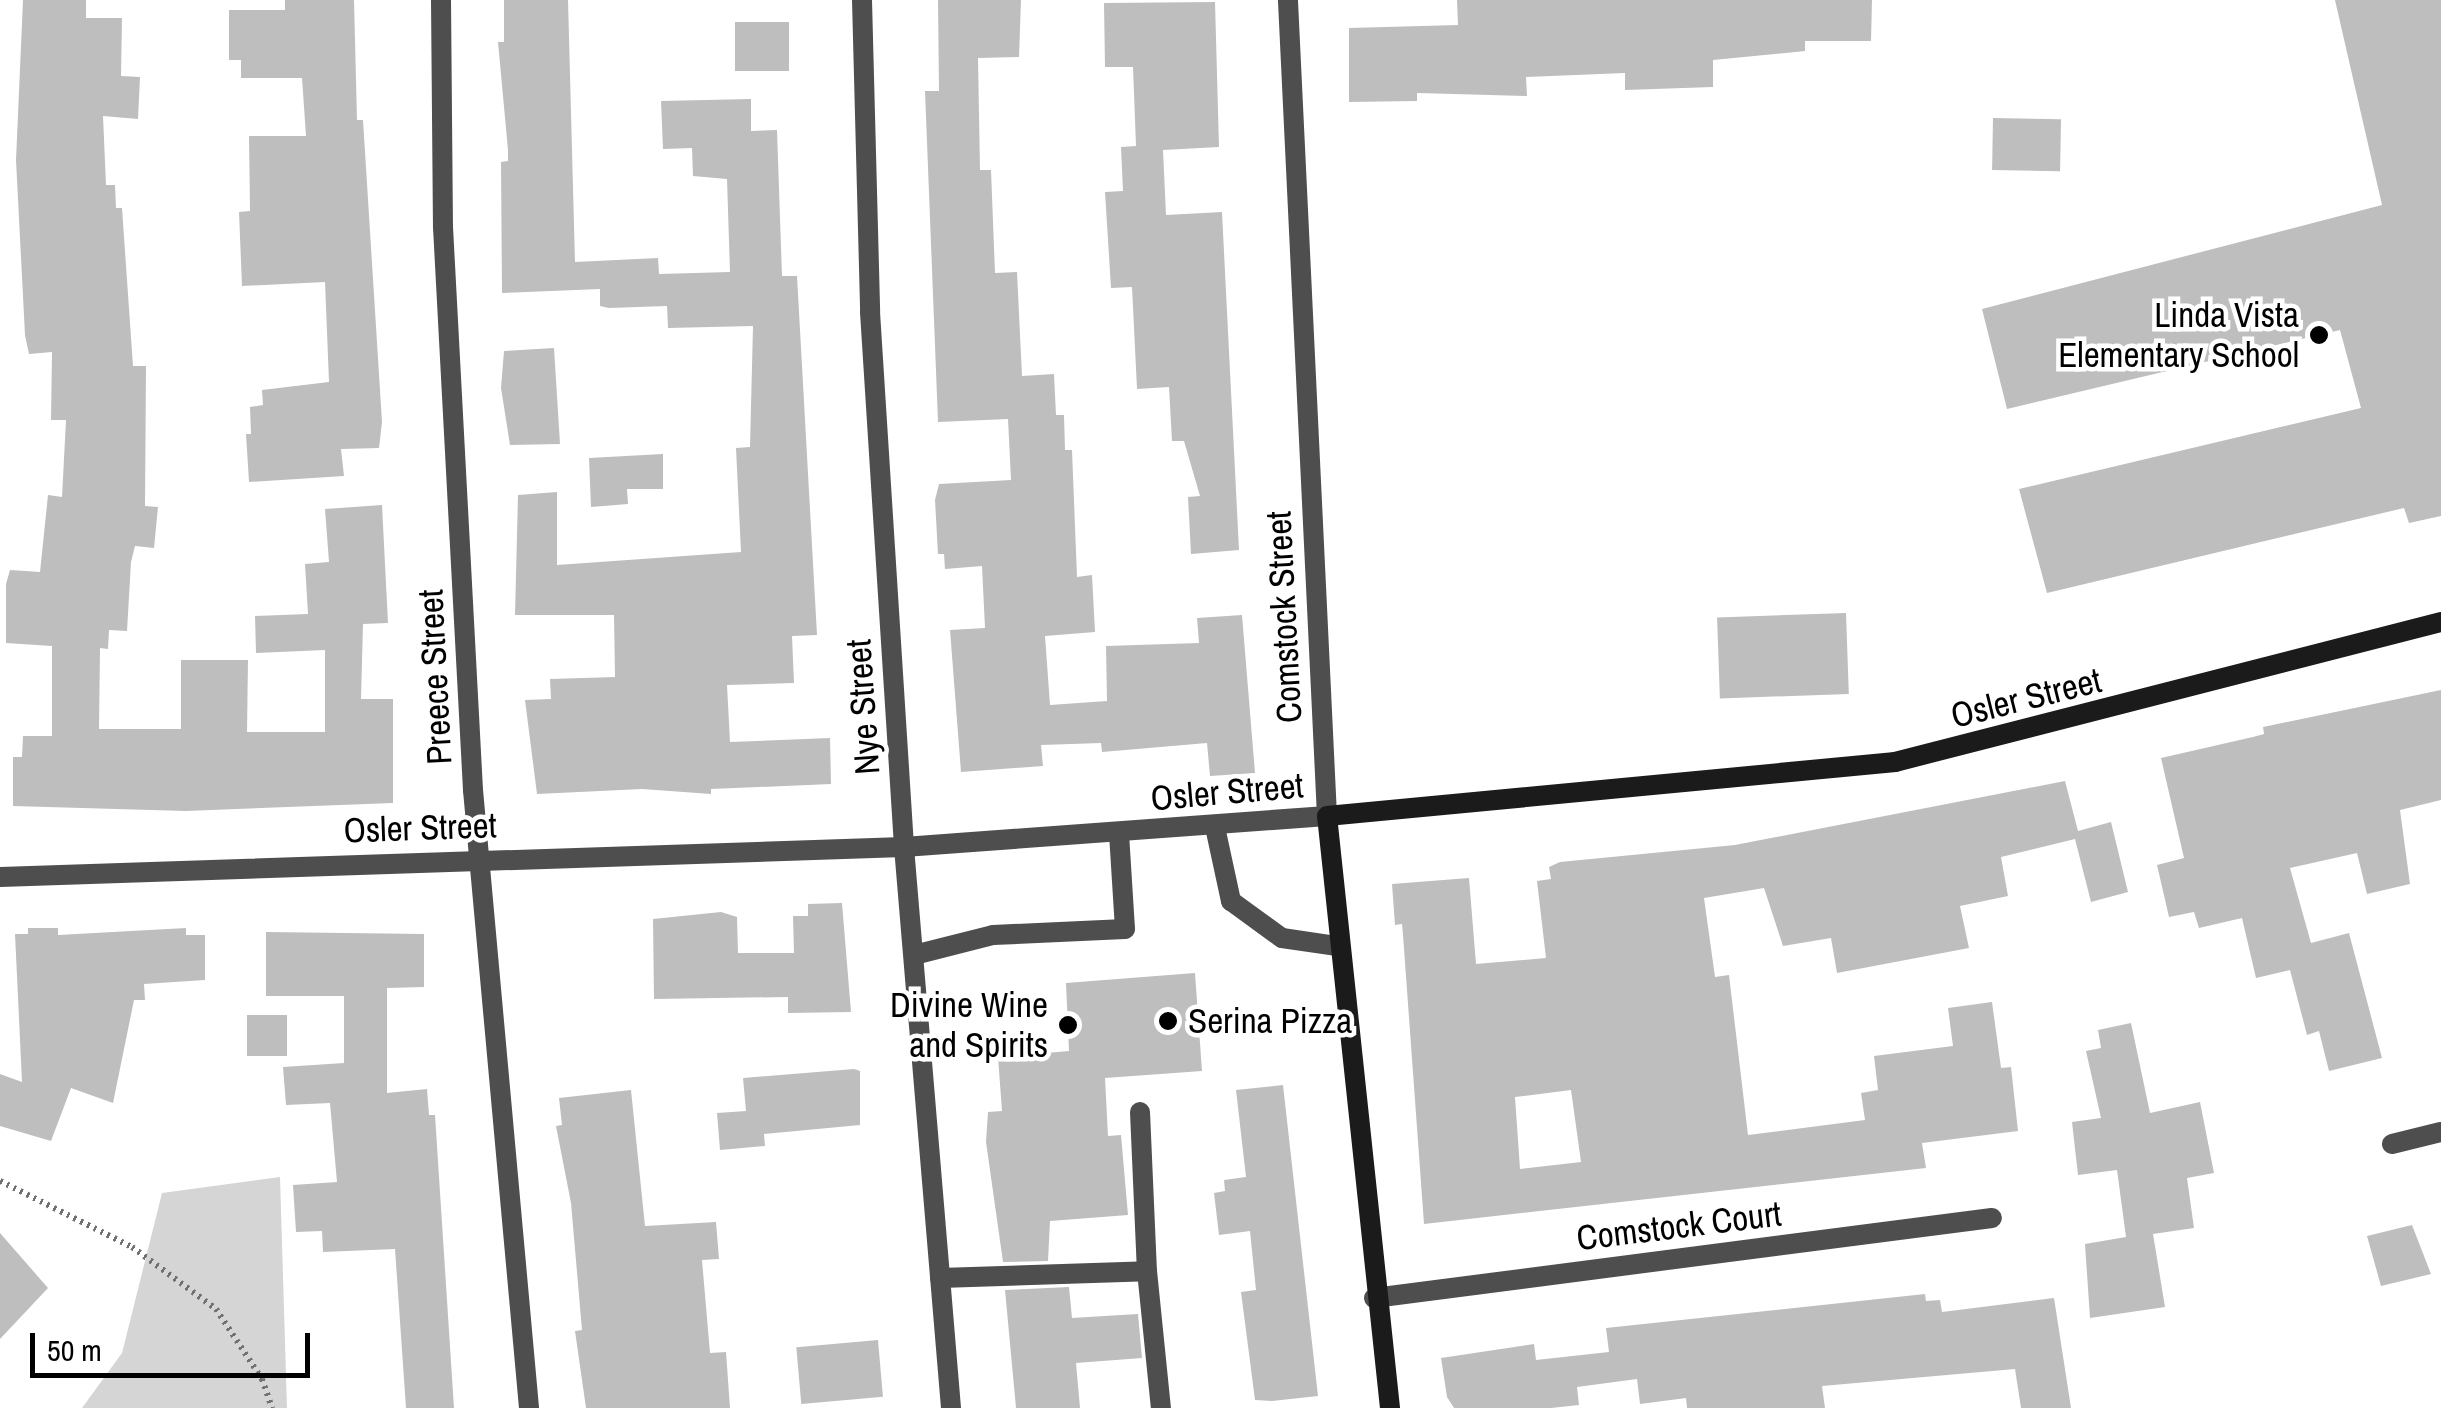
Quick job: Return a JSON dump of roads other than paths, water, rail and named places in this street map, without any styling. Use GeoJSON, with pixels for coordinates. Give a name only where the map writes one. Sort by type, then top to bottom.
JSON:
{"type":"FeatureCollection","features":[{"type":"Feature","properties":{"kind":"street","name":"Preece Street"},"geometry":{"type":"LineString","coordinates":[[441,0],[443,227],[479,858],[528,1408]]}},
{"type":"Feature","properties":{"kind":"street","name":"Nye Street"},"geometry":{"type":"LineString","coordinates":[[862,0],[870,312],[904,847],[950,1408]]}},
{"type":"Feature","properties":{"kind":"street","name":"Comstock Street"},"geometry":{"type":"LineString","coordinates":[[1288,0],[1327,816],[1374,1298],[1390,1408]]}},
{"type":"Feature","properties":{"kind":"street","name":"Osler Street"},"geometry":{"type":"LineString","coordinates":[[0,877],[479,858],[904,847],[1215,827],[1895,762],[2441,622]]}},
{"type":"Feature","properties":{"kind":"street"},"geometry":{"type":"LineString","coordinates":[[1215,827],[1231,901],[1282,938],[1337,946]]}},
{"type":"Feature","properties":{"kind":"street"},"geometry":{"type":"LineString","coordinates":[[914,954],[993,935],[1125,929],[1118,834]]}},
{"type":"Feature","properties":{"kind":"street"},"geometry":{"type":"LineString","coordinates":[[1140,1112],[1148,1271],[1161,1408]]}},
{"type":"Feature","properties":{"kind":"street"},"geometry":{"type":"LineString","coordinates":[[2392,1144],[2441,1132]]}},
{"type":"Feature","properties":{"kind":"street","name":"Comstock Court"},"geometry":{"type":"LineString","coordinates":[[1374,1298],[1992,1218]]}},
{"type":"Feature","properties":{"kind":"street"},"geometry":{"type":"LineString","coordinates":[[940,1278],[1148,1271]]}},
{"type":"Feature","properties":{"kind":"place","name":"Linda Vista Elementary School"},"geometry":{"type":"Point","coordinates":[2319,335]}},
{"type":"Feature","properties":{"kind":"place","name":"Serina Pizza"},"geometry":{"type":"Point","coordinates":[1168,1021]}},
{"type":"Feature","properties":{"kind":"place","name":"Divine Wine and Spirits"},"geometry":{"type":"Point","coordinates":[1068,1025]}}]}
